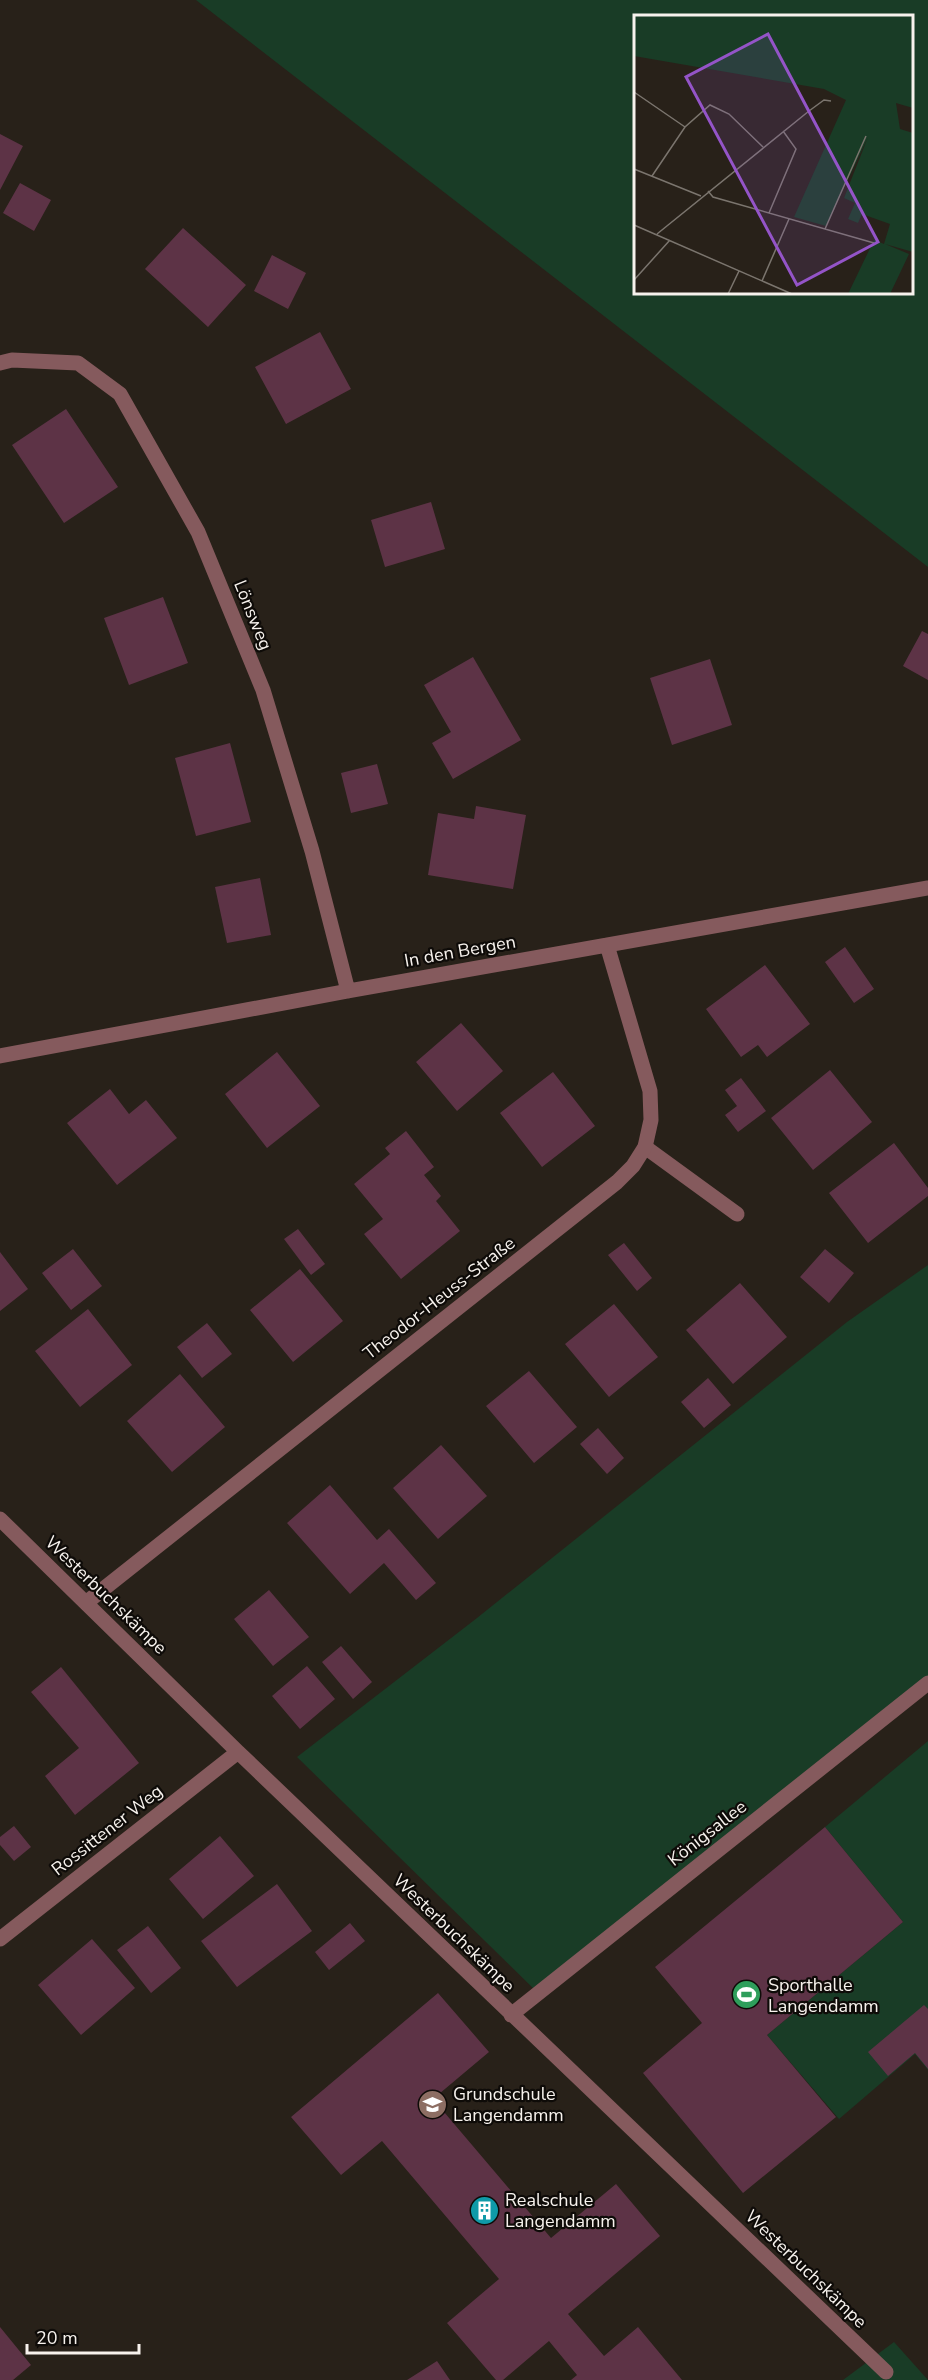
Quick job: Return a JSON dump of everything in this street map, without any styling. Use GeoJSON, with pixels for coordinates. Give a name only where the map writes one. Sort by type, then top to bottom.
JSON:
{"type":"FeatureCollection","features":[{"type":"Feature","properties":{"kind":"street","name":"Lönsweg"},"geometry":{"type":"LineString","coordinates":[[0,363],[12,360],[78,363],[120,394],[198,532],[263,690],[312,851],[348,991]]}},
{"type":"Feature","properties":{"kind":"street","name":"In den Bergen"},"geometry":{"type":"LineString","coordinates":[[0,1056],[348,991],[928,888]]}},
{"type":"Feature","properties":{"kind":"street","name":"Theodor-Heuss-Straße"},"geometry":{"type":"LineString","coordinates":[[87,1602],[617,1182],[633,1166],[645,1147],[651,1120],[650,1091],[607,945]]}},
{"type":"Feature","properties":{"kind":"street"},"geometry":{"type":"LineString","coordinates":[[645,1147],[737,1214]]}},
{"type":"Feature","properties":{"kind":"street","name":"Westerbuchskämpe"},"geometry":{"type":"LineString","coordinates":[[0,1519],[511,2015],[886,2372]]}},
{"type":"Feature","properties":{"kind":"street","name":"Königsallee"},"geometry":{"type":"LineString","coordinates":[[511,2015],[928,1683]]}},
{"type":"Feature","properties":{"kind":"street","name":"Rossittener Weg"},"geometry":{"type":"LineString","coordinates":[[0,1939],[238,1752]]}},
{"type":"Feature","properties":{"kind":"green space"},"geometry":{"type":"Polygon","coordinates":[[[196,0],[928,0],[928,567],[196,0]]]}},
{"type":"Feature","properties":{"kind":"green space"},"geometry":{"type":"Polygon","coordinates":[[[928,1265],[928,1683],[538,1993],[297,1757],[477,1618],[847,1322],[928,1265]]]}},
{"type":"Feature","properties":{"kind":"green space"},"geometry":{"type":"Polygon","coordinates":[[[928,1741],[928,2070],[915,2054],[839,2119],[767,2035],[903,1922],[825,1827],[928,1741]]]}},
{"type":"Feature","properties":{"kind":"green space"},"geometry":{"type":"Polygon","coordinates":[[[894,2342],[928,2380],[843,2380],[894,2342]]]}},
{"type":"Feature","properties":{"kind":"building"},"geometry":{"type":"Polygon","coordinates":[[[0,134],[23,146],[0,190],[0,134]]]}},
{"type":"Feature","properties":{"kind":"building"},"geometry":{"type":"Polygon","coordinates":[[[20,183],[51,200],[34,231],[3,213],[20,183]]]}},
{"type":"Feature","properties":{"kind":"building"},"geometry":{"type":"Polygon","coordinates":[[[183,228],[246,285],[208,327],[145,269],[183,228]]]}},
{"type":"Feature","properties":{"kind":"building"},"geometry":{"type":"Polygon","coordinates":[[[272,255],[306,273],[288,309],[254,291],[272,255]]]}},
{"type":"Feature","properties":{"kind":"building"},"geometry":{"type":"Polygon","coordinates":[[[320,332],[351,389],[286,424],[255,367],[320,332]]]}},
{"type":"Feature","properties":{"kind":"building"},"geometry":{"type":"Polygon","coordinates":[[[66,409],[118,487],[64,523],[12,445],[66,409]]]}},
{"type":"Feature","properties":{"kind":"building"},"geometry":{"type":"Polygon","coordinates":[[[431,502],[445,549],[385,567],[371,520],[431,502]]]}},
{"type":"Feature","properties":{"kind":"building"},"geometry":{"type":"Polygon","coordinates":[[[163,597],[188,663],[129,685],[104,618],[163,597]]]}},
{"type":"Feature","properties":{"kind":"building"},"geometry":{"type":"Polygon","coordinates":[[[922,631],[928,634],[928,680],[903,666],[922,631]]]}},
{"type":"Feature","properties":{"kind":"building"},"geometry":{"type":"Polygon","coordinates":[[[473,657],[521,740],[453,779],[432,743],[451,732],[424,685],[473,657]]]}},
{"type":"Feature","properties":{"kind":"building"},"geometry":{"type":"Polygon","coordinates":[[[710,659],[732,725],[672,745],[650,678],[710,659]]]}},
{"type":"Feature","properties":{"kind":"building"},"geometry":{"type":"Polygon","coordinates":[[[230,743],[251,822],[196,836],[175,758],[230,743]]]}},
{"type":"Feature","properties":{"kind":"building"},"geometry":{"type":"Polygon","coordinates":[[[377,764],[388,804],[351,813],[341,773],[377,764]]]}},
{"type":"Feature","properties":{"kind":"building"},"geometry":{"type":"Polygon","coordinates":[[[476,806],[526,815],[513,889],[428,875],[438,813],[474,819],[476,806]]]}},
{"type":"Feature","properties":{"kind":"building"},"geometry":{"type":"Polygon","coordinates":[[[260,878],[271,935],[227,943],[215,887],[260,878]]]}},
{"type":"Feature","properties":{"kind":"building"},"geometry":{"type":"Polygon","coordinates":[[[845,947],[874,989],[854,1003],[825,962],[845,947]]]}},
{"type":"Feature","properties":{"kind":"building"},"geometry":{"type":"Polygon","coordinates":[[[765,965],[810,1024],[767,1057],[758,1045],[741,1057],[706,1009],[765,965]]]}},
{"type":"Feature","properties":{"kind":"building"},"geometry":{"type":"Polygon","coordinates":[[[461,1023],[503,1071],[457,1111],[416,1062],[461,1023]]]}},
{"type":"Feature","properties":{"kind":"building"},"geometry":{"type":"Polygon","coordinates":[[[277,1052],[320,1106],[267,1148],[225,1094],[277,1052]]]}},
{"type":"Feature","properties":{"kind":"building"},"geometry":{"type":"Polygon","coordinates":[[[830,1070],[872,1122],[813,1170],[771,1118],[830,1070]]]}},
{"type":"Feature","properties":{"kind":"building"},"geometry":{"type":"Polygon","coordinates":[[[553,1072],[595,1126],[542,1167],[500,1113],[553,1072]]]}},
{"type":"Feature","properties":{"kind":"building"},"geometry":{"type":"Polygon","coordinates":[[[741,1078],[766,1111],[738,1132],[725,1115],[737,1106],[725,1090],[741,1078]]]}},
{"type":"Feature","properties":{"kind":"building"},"geometry":{"type":"Polygon","coordinates":[[[110,1089],[129,1114],[146,1100],[177,1138],[117,1185],[67,1123],[110,1089]]]}},
{"type":"Feature","properties":{"kind":"building"},"geometry":{"type":"Polygon","coordinates":[[[406,1131],[434,1167],[424,1175],[441,1196],[436,1201],[460,1231],[401,1279],[364,1234],[383,1219],[354,1184],[390,1154],[385,1148],[406,1131]]]}},
{"type":"Feature","properties":{"kind":"building"},"geometry":{"type":"Polygon","coordinates":[[[894,1143],[928,1188],[928,1196],[868,1243],[829,1193],[894,1143]]]}},
{"type":"Feature","properties":{"kind":"building"},"geometry":{"type":"Polygon","coordinates":[[[298,1229],[325,1264],[311,1275],[284,1239],[298,1229]]]}},
{"type":"Feature","properties":{"kind":"building"},"geometry":{"type":"Polygon","coordinates":[[[624,1243],[652,1278],[637,1291],[608,1255],[624,1243]]]}},
{"type":"Feature","properties":{"kind":"building"},"geometry":{"type":"Polygon","coordinates":[[[73,1249],[102,1286],[71,1310],[42,1273],[73,1249]]]}},
{"type":"Feature","properties":{"kind":"building"},"geometry":{"type":"Polygon","coordinates":[[[825,1249],[854,1273],[829,1303],[800,1277],[825,1249]]]}},
{"type":"Feature","properties":{"kind":"building"},"geometry":{"type":"Polygon","coordinates":[[[0,1252],[28,1289],[0,1311],[0,1252]]]}},
{"type":"Feature","properties":{"kind":"building"},"geometry":{"type":"Polygon","coordinates":[[[300,1269],[343,1321],[293,1362],[250,1310],[300,1269]]]}},
{"type":"Feature","properties":{"kind":"building"},"geometry":{"type":"Polygon","coordinates":[[[740,1283],[787,1337],[733,1384],[686,1330],[740,1283]]]}},
{"type":"Feature","properties":{"kind":"building"},"geometry":{"type":"Polygon","coordinates":[[[614,1304],[658,1357],[609,1397],[565,1344],[614,1304]]]}},
{"type":"Feature","properties":{"kind":"building"},"geometry":{"type":"Polygon","coordinates":[[[88,1309],[132,1365],[80,1407],[35,1351],[88,1309]]]}},
{"type":"Feature","properties":{"kind":"building"},"geometry":{"type":"Polygon","coordinates":[[[207,1323],[232,1354],[202,1378],[177,1347],[207,1323]]]}},
{"type":"Feature","properties":{"kind":"building"},"geometry":{"type":"Polygon","coordinates":[[[529,1371],[577,1427],[534,1463],[486,1406],[529,1371]]]}},
{"type":"Feature","properties":{"kind":"building"},"geometry":{"type":"Polygon","coordinates":[[[180,1374],[225,1427],[172,1472],[127,1421],[180,1374]]]}},
{"type":"Feature","properties":{"kind":"building"},"geometry":{"type":"Polygon","coordinates":[[[708,1378],[731,1405],[704,1428],[681,1402],[708,1378]]]}},
{"type":"Feature","properties":{"kind":"building"},"geometry":{"type":"Polygon","coordinates":[[[598,1428],[624,1458],[607,1474],[580,1444],[598,1428]]]}},
{"type":"Feature","properties":{"kind":"building"},"geometry":{"type":"Polygon","coordinates":[[[441,1445],[487,1496],[438,1539],[393,1488],[441,1445]]]}},
{"type":"Feature","properties":{"kind":"building"},"geometry":{"type":"Polygon","coordinates":[[[330,1485],[377,1540],[389,1529],[436,1583],[416,1600],[384,1563],[350,1594],[287,1523],[330,1485]]]}},
{"type":"Feature","properties":{"kind":"building"},"geometry":{"type":"Polygon","coordinates":[[[269,1590],[309,1637],[273,1666],[234,1619],[269,1590]]]}},
{"type":"Feature","properties":{"kind":"building"},"geometry":{"type":"Polygon","coordinates":[[[341,1646],[372,1682],[353,1699],[322,1662],[341,1646]]]}},
{"type":"Feature","properties":{"kind":"building"},"geometry":{"type":"Polygon","coordinates":[[[307,1666],[335,1699],[300,1729],[272,1696],[307,1666]]]}},
{"type":"Feature","properties":{"kind":"building"},"geometry":{"type":"Polygon","coordinates":[[[61,1667],[139,1763],[75,1815],[45,1776],[79,1748],[31,1692],[61,1667]]]}},
{"type":"Feature","properties":{"kind":"building"},"geometry":{"type":"Polygon","coordinates":[[[14,1826],[31,1847],[14,1861],[0,1845],[0,1837],[14,1826]]]}},
{"type":"Feature","properties":{"kind":"building","name":"Sporthalle Langendamm"},"geometry":{"type":"Polygon","coordinates":[[[825,1827],[903,1922],[767,2035],[836,2117],[743,2193],[643,2073],[702,2023],[655,1967],[825,1827]]]}},
{"type":"Feature","properties":{"kind":"building"},"geometry":{"type":"Polygon","coordinates":[[[220,1836],[254,1876],[203,1919],[169,1879],[220,1836]]]}},
{"type":"Feature","properties":{"kind":"building"},"geometry":{"type":"Polygon","coordinates":[[[277,1884],[312,1931],[237,1987],[201,1941],[277,1884]]]}},
{"type":"Feature","properties":{"kind":"building"},"geometry":{"type":"Polygon","coordinates":[[[350,1923],[365,1941],[329,1970],[315,1952],[350,1923]]]}},
{"type":"Feature","properties":{"kind":"building"},"geometry":{"type":"Polygon","coordinates":[[[148,1926],[181,1968],[151,1993],[117,1950],[148,1926]]]}},
{"type":"Feature","properties":{"kind":"building"},"geometry":{"type":"Polygon","coordinates":[[[92,1939],[135,1988],[81,2035],[38,1985],[92,1939]]]}},
{"type":"Feature","properties":{"kind":"building","name":"Realschule Langendamm"},"geometry":{"type":"Polygon","coordinates":[[[438,1993],[489,2052],[433,2099],[551,2238],[616,2184],[660,2236],[568,2314],[604,2356],[638,2327],[682,2380],[571,2380],[577,2375],[549,2341],[503,2380],[496,2380],[447,2323],[499,2279],[382,2141],[341,2175],[291,2117],[438,1993]]]}},
{"type":"Feature","properties":{"kind":"building"},"geometry":{"type":"Polygon","coordinates":[[[924,2005],[928,2009],[928,2069],[915,2053],[888,2076],[868,2052],[924,2005]]]}},
{"type":"Feature","properties":{"kind":"building"},"geometry":{"type":"Polygon","coordinates":[[[0,2327],[31,2365],[13,2380],[0,2380],[0,2327]]]}},
{"type":"Feature","properties":{"kind":"building"},"geometry":{"type":"Polygon","coordinates":[[[437,2361],[450,2380],[407,2380],[437,2361]]]}},
{"type":"Feature","properties":{"kind":"place","name":"Sporthalle Langendamm"},"geometry":{"type":"Point","coordinates":[747,1995]}},
{"type":"Feature","properties":{"kind":"place","name":"Grundschule Langendamm"},"geometry":{"type":"Point","coordinates":[432,2104]}},
{"type":"Feature","properties":{"kind":"place","name":"Realschule Langendamm"},"geometry":{"type":"Point","coordinates":[484,2210]}}]}
